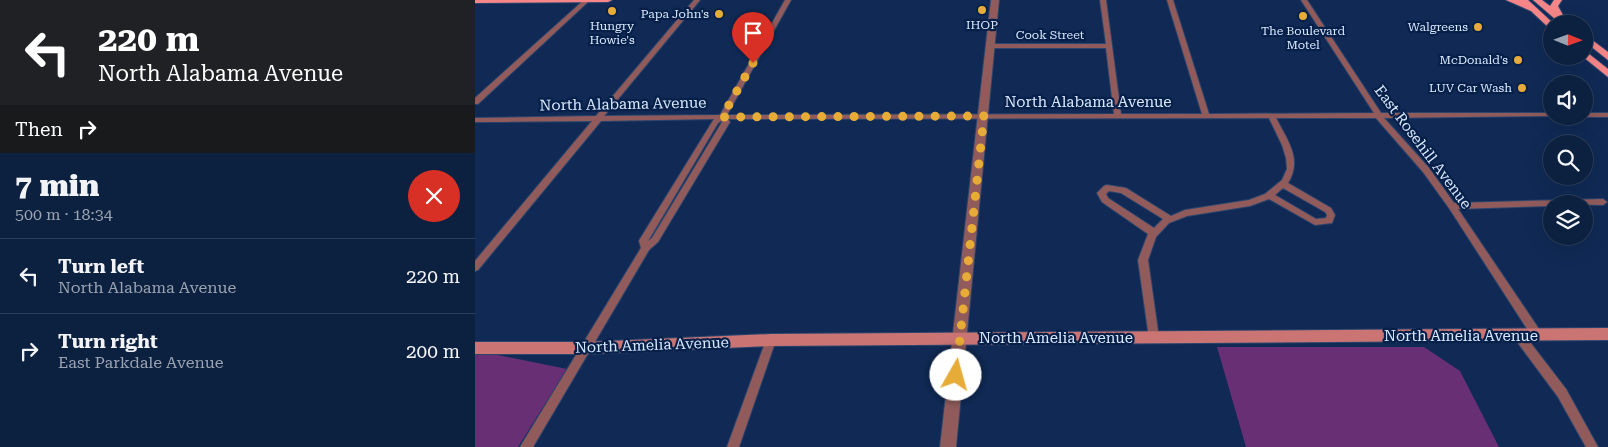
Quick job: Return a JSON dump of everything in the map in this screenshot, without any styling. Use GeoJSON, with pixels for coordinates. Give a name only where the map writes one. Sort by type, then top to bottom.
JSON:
{"type":"FeatureCollection","features":[{"type":"Feature","properties":{"kind":"main road"},"geometry":{"type":"LineString","coordinates":[[475,1],[608,0]]}},
{"type":"Feature","properties":{"kind":"main road"},"geometry":{"type":"LineString","coordinates":[[1510,0],[1539,14]]}},
{"type":"Feature","properties":{"kind":"main road"},"geometry":{"type":"LineString","coordinates":[[1523,0],[1543,18]]}},
{"type":"Feature","properties":{"kind":"main road"},"geometry":{"type":"LineString","coordinates":[[1537,0],[1556,15]]}},
{"type":"Feature","properties":{"kind":"main road"},"geometry":{"type":"LineString","coordinates":[[1558,0],[1554,6],[1559,15]]}},
{"type":"Feature","properties":{"kind":"main road"},"geometry":{"type":"LineString","coordinates":[[1593,44],[1608,57]]}},
{"type":"Feature","properties":{"kind":"main road"},"geometry":{"type":"LineString","coordinates":[[1593,61],[1608,74]]}},
{"type":"Feature","properties":{"kind":"main road","name":"North Amelia Avenue"},"geometry":{"type":"LineString","coordinates":[[475,348],[587,348],[771,340],[1608,334]]}},
{"type":"Feature","properties":{"kind":"street"},"geometry":{"type":"LineString","coordinates":[[475,102],[587,0]]}},
{"type":"Feature","properties":{"kind":"street"},"geometry":{"type":"LineString","coordinates":[[475,267],[697,0]]}},
{"type":"Feature","properties":{"kind":"street"},"geometry":{"type":"LineString","coordinates":[[526,447],[646,248],[655,240],[726,122],[722,117],[788,0]]}},
{"type":"Feature","properties":{"kind":"street"},"geometry":{"type":"LineString","coordinates":[[948,447],[995,0]]}},
{"type":"Feature","properties":{"kind":"street"},"geometry":{"type":"LineString","coordinates":[[1103,0],[1118,116]]}},
{"type":"Feature","properties":{"kind":"street"},"geometry":{"type":"LineString","coordinates":[[1170,0],[1206,115]]}},
{"type":"Feature","properties":{"kind":"street","name":"East Rosehill Avenue"},"geometry":{"type":"LineString","coordinates":[[1305,0],[1379,116],[1426,170],[1452,206],[1537,336]]}},
{"type":"Feature","properties":{"kind":"street","name":"Cook Street"},"geometry":{"type":"LineString","coordinates":[[991,46],[1109,46]]}},
{"type":"Feature","properties":{"kind":"street"},"geometry":{"type":"LineString","coordinates":[[1154,338],[1143,260],[1145,248],[1155,233],[1170,220],[1197,209],[1244,204],[1269,195],[1283,184],[1291,167],[1289,156],[1271,115]]}},
{"type":"Feature","properties":{"kind":"street","name":"North Alabama Avenue"},"geometry":{"type":"LineString","coordinates":[[475,120],[599,117],[1543,115]]}},
{"type":"Feature","properties":{"kind":"street"},"geometry":{"type":"LineString","coordinates":[[1593,115],[1608,115]]}},
{"type":"Feature","properties":{"kind":"street"},"geometry":{"type":"LineString","coordinates":[[1269,195],[1315,222],[1329,221],[1331,215],[1328,210],[1283,184]]}},
{"type":"Feature","properties":{"kind":"street"},"geometry":{"type":"LineString","coordinates":[[1155,233],[1105,200],[1101,193],[1107,188],[1123,190],[1170,220]]}},
{"type":"Feature","properties":{"kind":"street"},"geometry":{"type":"LineString","coordinates":[[1452,206],[1603,202]]}},
{"type":"Feature","properties":{"kind":"street"},"geometry":{"type":"LineString","coordinates":[[1519,336],[1562,393],[1593,447]]}},
{"type":"Feature","properties":{"kind":"street"},"geometry":{"type":"LineString","coordinates":[[733,447],[771,340]]}},
{"type":"Feature","properties":{"kind":"shaded area"},"geometry":{"type":"Polygon","coordinates":[[[1217,347],[1424,347],[1460,371],[1499,447],[1246,447],[1217,347]]]}},
{"type":"Feature","properties":{"kind":"shaded area"},"geometry":{"type":"Polygon","coordinates":[[[475,353],[488,353],[567,369],[518,447],[475,447],[475,353]]]}},
{"type":"Feature","properties":{"kind":"place","name":"IHOP"},"geometry":{"type":"Point","coordinates":[982,10]}},
{"type":"Feature","properties":{"kind":"place","name":"Hungry Howie's"},"geometry":{"type":"Point","coordinates":[612,11]}},
{"type":"Feature","properties":{"kind":"place","name":"Papa John's"},"geometry":{"type":"Point","coordinates":[719,14]}},
{"type":"Feature","properties":{"kind":"place","name":"The Boulevard Motel"},"geometry":{"type":"Point","coordinates":[1303,16]}},
{"type":"Feature","properties":{"kind":"place","name":"Walgreens"},"geometry":{"type":"Point","coordinates":[1478,27]}},
{"type":"Feature","properties":{"kind":"place","name":"McDonald's"},"geometry":{"type":"Point","coordinates":[1518,60]}},
{"type":"Feature","properties":{"kind":"place","name":"LUV Car Wash"},"geometry":{"type":"Point","coordinates":[1522,88]}},
{"type":"Feature","properties":{"kind":"route"},"geometry":{"type":"LineString","coordinates":[[753,63],[722,117],[984,116],[956,375]]}}]}
